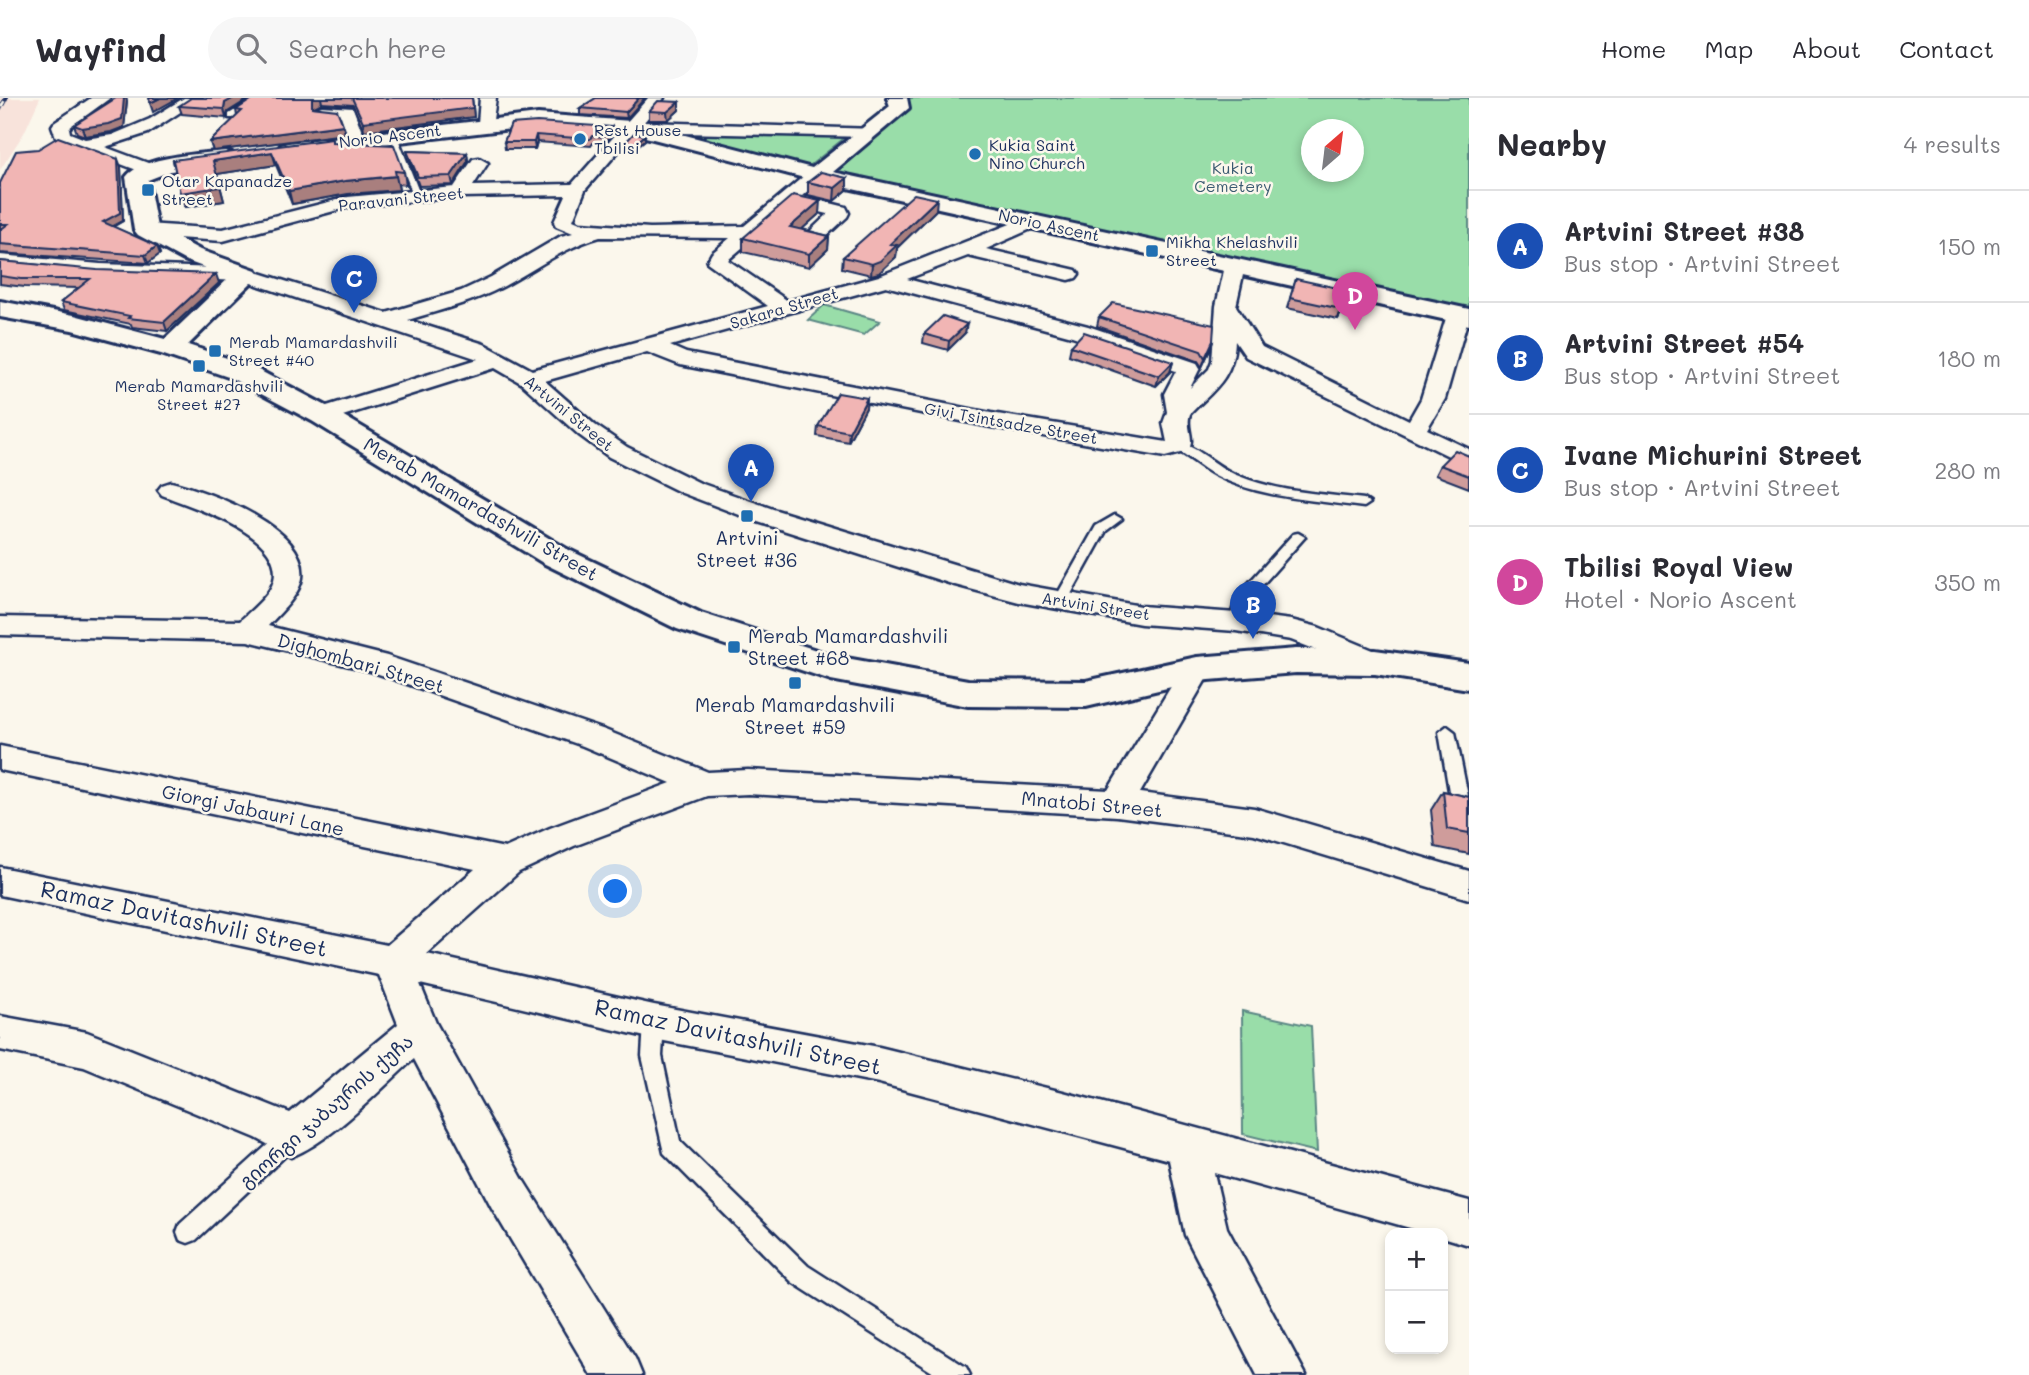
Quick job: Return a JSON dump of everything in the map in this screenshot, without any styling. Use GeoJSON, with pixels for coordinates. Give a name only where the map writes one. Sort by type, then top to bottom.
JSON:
{"type":"FeatureCollection","features":[{"type":"Feature","properties":{"kind":"street"},"geometry":{"type":"LineString","coordinates":[[102,98],[60,126],[63,136],[150,170]]}},
{"type":"Feature","properties":{"kind":"street"},"geometry":{"type":"LineString","coordinates":[[82,144],[104,144],[124,139],[152,127],[194,98]]}},
{"type":"Feature","properties":{"kind":"street"},"geometry":{"type":"LineString","coordinates":[[486,124],[488,98]]}},
{"type":"Feature","properties":{"kind":"street"},"geometry":{"type":"LineString","coordinates":[[656,98],[577,189],[563,222],[569,227],[599,232],[746,232]]}},
{"type":"Feature","properties":{"kind":"street"},"geometry":{"type":"LineString","coordinates":[[786,309],[717,262],[719,257],[899,108],[900,102],[897,98]]}},
{"type":"Feature","properties":{"kind":"street"},"geometry":{"type":"LineString","coordinates":[[322,111],[347,111],[357,141]]}},
{"type":"Feature","properties":{"kind":"street","name":"Norio Ascent"},"geometry":{"type":"LineString","coordinates":[[150,170],[256,153],[538,120],[631,127],[870,132]]}},
{"type":"Feature","properties":{"kind":"street","name":"Norio Ascent"},"geometry":{"type":"LineString","coordinates":[[631,127],[816,175],[1463,316]]}},
{"type":"Feature","properties":{"kind":"street"},"geometry":{"type":"LineString","coordinates":[[460,192],[479,163]]}},
{"type":"Feature","properties":{"kind":"street"},"geometry":{"type":"LineString","coordinates":[[150,170],[137,177],[146,230],[165,243],[247,275],[170,348]]}},
{"type":"Feature","properties":{"kind":"street","name":"Paravani Street"},"geometry":{"type":"LineString","coordinates":[[146,230],[223,235],[348,202],[460,192],[577,189]]}},
{"type":"Feature","properties":{"kind":"street"},"geometry":{"type":"LineString","coordinates":[[788,198],[839,211],[840,214],[816,235]]}},
{"type":"Feature","properties":{"kind":"street","name":"Sakara Street"},"geometry":{"type":"LineString","coordinates":[[529,378],[886,280],[967,250],[1033,221]]}},
{"type":"Feature","properties":{"kind":"street"},"geometry":{"type":"LineString","coordinates":[[386,320],[468,295],[498,281],[568,240],[599,232]]}},
{"type":"Feature","properties":{"kind":"street"},"geometry":{"type":"LineString","coordinates":[[967,250],[1069,274]]}},
{"type":"Feature","properties":{"kind":"street","name":"Artvini Street"},"geometry":{"type":"LineString","coordinates":[[0,261],[100,270],[247,275],[476,349],[529,378],[587,430],[618,452],[691,488],[804,529],[965,579],[1060,602],[1141,615],[1236,622],[1308,634],[1375,662]]}},
{"type":"Feature","properties":{"kind":"street"},"geometry":{"type":"LineString","coordinates":[[1178,446],[1180,437],[1175,423],[1179,412],[1219,371],[1223,361],[1226,306],[1236,265]]}},
{"type":"Feature","properties":{"kind":"street"},"geometry":{"type":"LineString","coordinates":[[886,280],[1080,331],[1189,368],[1175,394],[1179,412]]}},
{"type":"Feature","properties":{"kind":"street"},"geometry":{"type":"LineString","coordinates":[[1226,306],[1238,323],[1245,343],[1254,352],[1469,458]]}},
{"type":"Feature","properties":{"kind":"street","name":"Merab Mamardashvili Street"},"geometry":{"type":"LineString","coordinates":[[0,309],[74,323],[170,348],[241,372],[322,415],[555,556],[689,621],[831,668],[968,693],[1086,694],[1198,669],[1296,661],[1375,662],[1469,676]]}},
{"type":"Feature","properties":{"kind":"street"},"geometry":{"type":"LineString","coordinates":[[1414,430],[1433,399],[1463,316]]}},
{"type":"Feature","properties":{"kind":"street","name":"Givi Tsintsadze Street"},"geometry":{"type":"LineString","coordinates":[[649,345],[680,358],[979,418],[1165,450],[1178,446]]}},
{"type":"Feature","properties":{"kind":"street"},"geometry":{"type":"LineString","coordinates":[[322,415],[499,360]]}},
{"type":"Feature","properties":{"kind":"street"},"geometry":{"type":"LineString","coordinates":[[171,490],[264,531],[284,549],[291,567],[287,584],[248,631]]}},
{"type":"Feature","properties":{"kind":"street","name":"Dighombari Street"},"geometry":{"type":"LineString","coordinates":[[0,626],[248,631],[377,663],[594,738],[705,783]]}},
{"type":"Feature","properties":{"kind":"street"},"geometry":{"type":"LineString","coordinates":[[1117,803],[1198,669]]}},
{"type":"Feature","properties":{"kind":"street","name":"Giorgi Jabauri Lane"},"geometry":{"type":"LineString","coordinates":[[0,758],[507,862]]}},
{"type":"Feature","properties":{"kind":"street","name":"Mnatobi Street"},"geometry":{"type":"LineString","coordinates":[[705,783],[748,782],[1117,803],[1254,821],[1469,886]]}},
{"type":"Feature","properties":{"kind":"street"},"geometry":{"type":"LineString","coordinates":[[393,961],[507,862],[562,837],[705,783]]}},
{"type":"Feature","properties":{"kind":"street","name":"Ramaz Davitashvili Street"},"geometry":{"type":"LineString","coordinates":[[0,881],[393,961],[654,1022],[878,1065],[1187,1145],[1469,1223]]}},
{"type":"Feature","properties":{"kind":"street","name":"გიორგი ჯაბაურის ქუჩა"},"geometry":{"type":"LineString","coordinates":[[291,1137],[321,1115],[419,1030],[393,961]]}},
{"type":"Feature","properties":{"kind":"street"},"geometry":{"type":"LineString","coordinates":[[419,1030],[507,1193],[618,1375]]}},
{"type":"Feature","properties":{"kind":"street"},"geometry":{"type":"LineString","coordinates":[[0,1033],[87,1050],[271,1124],[291,1137]]}},
{"type":"Feature","properties":{"kind":"street"},"geometry":{"type":"LineString","coordinates":[[1187,1145],[1207,1235],[1282,1375]]}},
{"type":"Feature","properties":{"kind":"lane"},"geometry":{"type":"LineString","coordinates":[[232,116],[260,98]]}},
{"type":"Feature","properties":{"kind":"lane"},"geometry":{"type":"LineString","coordinates":[[393,136],[418,195]]}},
{"type":"Feature","properties":{"kind":"lane"},"geometry":{"type":"LineString","coordinates":[[1178,446],[1216,472],[1237,479],[1364,503]]}},
{"type":"Feature","properties":{"kind":"lane"},"geometry":{"type":"LineString","coordinates":[[1203,461],[1255,477],[1303,487]]}},
{"type":"Feature","properties":{"kind":"lane"},"geometry":{"type":"LineString","coordinates":[[1060,602],[1101,529],[1115,519]]}},
{"type":"Feature","properties":{"kind":"lane"},"geometry":{"type":"LineString","coordinates":[[1236,622],[1242,599],[1298,537]]}},
{"type":"Feature","properties":{"kind":"lane"},"geometry":{"type":"LineString","coordinates":[[1447,732],[1458,797],[1461,804],[1469,808]]}},
{"type":"Feature","properties":{"kind":"lane"},"geometry":{"type":"LineString","coordinates":[[654,1022],[652,1056],[671,1146],[800,1273],[958,1375]]}},
{"type":"Feature","properties":{"kind":"lane","name":"გიორგი ჯაბაურის ქუჩა"},"geometry":{"type":"LineString","coordinates":[[188,1232],[291,1137]]}},
{"type":"Feature","properties":{"kind":"shaded area"},"geometry":{"type":"Polygon","coordinates":[[[0,98],[40,98],[24,133],[0,170],[0,98]]]}},
{"type":"Feature","properties":{"kind":"green space","name":"Kukia Cemetery"},"geometry":{"type":"Polygon","coordinates":[[[906,98],[1469,98],[1469,308],[837,172],[910,106],[906,98]]]}},
{"type":"Feature","properties":{"kind":"green space"},"geometry":{"type":"Polygon","coordinates":[[[652,129],[847,136],[807,168],[652,129]]]}},
{"type":"Feature","properties":{"kind":"green space"},"geometry":{"type":"Polygon","coordinates":[[[824,305],[880,321],[864,335],[808,320],[824,305]]]}},
{"type":"Feature","properties":{"kind":"green space"},"geometry":{"type":"Polygon","coordinates":[[[1242,1011],[1311,1026],[1317,1152],[1243,1134],[1242,1011]]]}},
{"type":"Feature","properties":{"kind":"building"},"geometry":{"type":"Polygon","coordinates":[[[116,98],[124,98],[122,119],[82,128],[74,125],[116,98]]]}},
{"type":"Feature","properties":{"kind":"building"},"geometry":{"type":"Polygon","coordinates":[[[191,98],[234,98],[225,103],[224,109],[179,106],[191,98]]]}},
{"type":"Feature","properties":{"kind":"building"},"geometry":{"type":"Polygon","coordinates":[[[254,98],[312,98],[312,107],[337,110],[343,125],[210,142],[242,111],[236,110],[254,98]]]}},
{"type":"Feature","properties":{"kind":"building"},"geometry":{"type":"Polygon","coordinates":[[[352,98],[472,98],[473,108],[363,122],[352,98]]]}},
{"type":"Feature","properties":{"kind":"building"},"geometry":{"type":"Polygon","coordinates":[[[596,98],[639,98],[626,112],[580,108],[596,98]]]}},
{"type":"Feature","properties":{"kind":"building"},"geometry":{"type":"Polygon","coordinates":[[[658,101],[679,102],[667,112],[649,111],[658,101]]]}},
{"type":"Feature","properties":{"kind":"building"},"geometry":{"type":"Polygon","coordinates":[[[537,122],[612,127],[603,137],[592,136],[590,139],[536,135],[534,142],[504,142],[511,124],[537,122]]]}},
{"type":"Feature","properties":{"kind":"building"},"geometry":{"type":"Polygon","coordinates":[[[634,133],[645,135],[635,144],[625,143],[634,133]]]}},
{"type":"Feature","properties":{"kind":"building"},"geometry":{"type":"Polygon","coordinates":[[[58,137],[118,159],[120,213],[103,222],[157,246],[145,255],[0,244],[0,230],[8,224],[0,224],[0,183],[16,151],[38,149],[58,137]]]}},
{"type":"Feature","properties":{"kind":"building"},"geometry":{"type":"Polygon","coordinates":[[[332,139],[332,142],[394,145],[404,172],[395,171],[396,176],[345,181],[289,191],[272,152],[213,161],[220,187],[180,193],[173,160],[332,139]]]}},
{"type":"Feature","properties":{"kind":"building"},"geometry":{"type":"Polygon","coordinates":[[[407,151],[467,153],[451,176],[418,177],[407,151]]]}},
{"type":"Feature","properties":{"kind":"building"},"geometry":{"type":"Polygon","coordinates":[[[821,172],[847,178],[835,188],[808,182],[821,172]]]}},
{"type":"Feature","properties":{"kind":"building"},"geometry":{"type":"Polygon","coordinates":[[[914,194],[937,199],[890,244],[897,245],[880,261],[872,264],[843,257],[914,194]]]}},
{"type":"Feature","properties":{"kind":"building"},"geometry":{"type":"Polygon","coordinates":[[[793,195],[820,201],[790,227],[829,236],[809,254],[743,238],[793,195]]]}},
{"type":"Feature","properties":{"kind":"building"},"geometry":{"type":"Polygon","coordinates":[[[0,261],[97,270],[216,274],[164,322],[128,318],[130,316],[61,302],[90,279],[21,279],[0,276],[0,261]]]}},
{"type":"Feature","properties":{"kind":"building"},"geometry":{"type":"Polygon","coordinates":[[[1296,279],[1351,291],[1341,309],[1290,298],[1296,279]]]}},
{"type":"Feature","properties":{"kind":"building"},"geometry":{"type":"Polygon","coordinates":[[[1113,303],[1214,325],[1213,341],[1205,358],[1201,351],[1099,317],[1113,303]]]}},
{"type":"Feature","properties":{"kind":"building"},"geometry":{"type":"Polygon","coordinates":[[[943,316],[967,324],[949,341],[924,334],[943,316]]]}},
{"type":"Feature","properties":{"kind":"building"},"geometry":{"type":"Polygon","coordinates":[[[1084,332],[1173,362],[1159,376],[1071,346],[1084,332]]]}},
{"type":"Feature","properties":{"kind":"building"},"geometry":{"type":"Polygon","coordinates":[[[838,393],[867,398],[849,432],[818,426],[838,393]]]}},
{"type":"Feature","properties":{"kind":"building"},"geometry":{"type":"Polygon","coordinates":[[[1455,450],[1469,456],[1469,476],[1440,465],[1455,450]]]}},
{"type":"Feature","properties":{"kind":"building"},"geometry":{"type":"Polygon","coordinates":[[[1443,791],[1469,797],[1469,833],[1447,829],[1443,791]]]}},
{"type":"Feature","properties":{"kind":"railway"},"geometry":{"type":"LineString","coordinates":[[0,109],[6,98]]}},
{"type":"Feature","properties":{"kind":"place","name":"Rest House Tbilisi"},"geometry":{"type":"Point","coordinates":[580,139]}},
{"type":"Feature","properties":{"kind":"place","name":"Kukia Saint Nino Church"},"geometry":{"type":"Point","coordinates":[975,154]}},
{"type":"Feature","properties":{"kind":"place","name":"Otar Kapanadze Street"},"geometry":{"type":"Point","coordinates":[148,190]}},
{"type":"Feature","properties":{"kind":"place","name":"Mikha Khelashvili Street"},"geometry":{"type":"Point","coordinates":[1152,251]}},
{"type":"Feature","properties":{"kind":"place","name":"Ivane Michurini Street"},"geometry":{"type":"Point","coordinates":[354,313]}},
{"type":"Feature","properties":{"kind":"place","name":"Tbilisi Royal View"},"geometry":{"type":"Point","coordinates":[1355,330]}},
{"type":"Feature","properties":{"kind":"place","name":"Merab Mamardashvili Street #40"},"geometry":{"type":"Point","coordinates":[215,351]}},
{"type":"Feature","properties":{"kind":"place","name":"Merab Mamardashvili Street #27"},"geometry":{"type":"Point","coordinates":[199,366]}},
{"type":"Feature","properties":{"kind":"place","name":"Artvini Street #38"},"geometry":{"type":"Point","coordinates":[751,502]}},
{"type":"Feature","properties":{"kind":"place","name":"Artvini Street #36"},"geometry":{"type":"Point","coordinates":[747,516]}},
{"type":"Feature","properties":{"kind":"place","name":"Artvini Street #54"},"geometry":{"type":"Point","coordinates":[1253,639]}},
{"type":"Feature","properties":{"kind":"place","name":"Merab Mamardashvili Street #68"},"geometry":{"type":"Point","coordinates":[734,647]}},
{"type":"Feature","properties":{"kind":"place","name":"Merab Mamardashvili Street #59"},"geometry":{"type":"Point","coordinates":[795,683]}}]}
